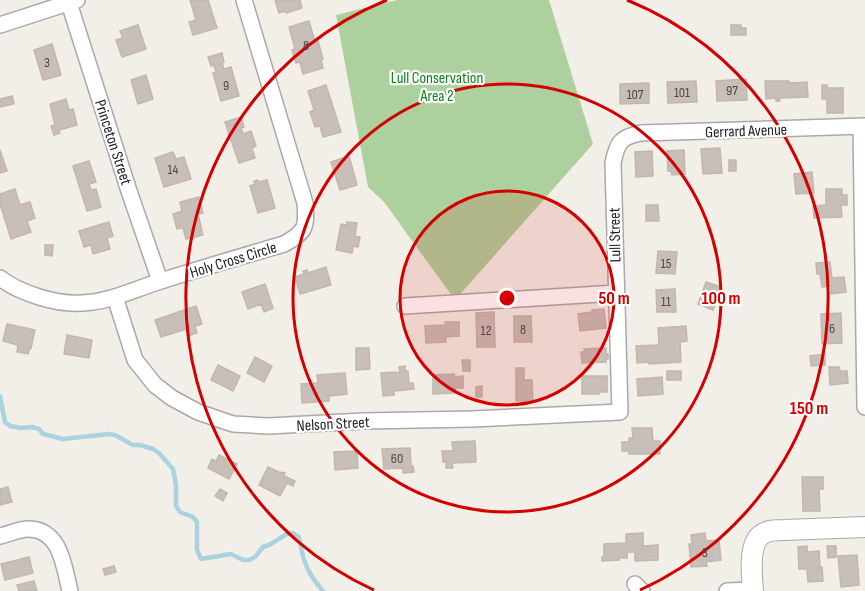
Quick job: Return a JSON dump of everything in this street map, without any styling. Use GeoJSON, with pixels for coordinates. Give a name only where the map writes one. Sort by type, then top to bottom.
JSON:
{"type":"FeatureCollection","features":[{"type":"Feature","properties":{"kind":"street","name":"Holy Cross Circle"},"geometry":{"type":"LineString","coordinates":[[0,278],[22,291],[80,304],[115,297],[160,281],[284,244],[301,234],[306,215],[305,202],[244,0]]}},
{"type":"Feature","properties":{"kind":"street","name":"Princeton Street"},"geometry":{"type":"LineString","coordinates":[[73,1],[129,191],[160,281]]}},
{"type":"Feature","properties":{"kind":"street"},"geometry":{"type":"LineString","coordinates":[[0,25],[73,1]]}},
{"type":"Feature","properties":{"kind":"street"},"geometry":{"type":"LineString","coordinates":[[863,126],[865,407]]}},
{"type":"Feature","properties":{"kind":"street","name":"Gerrard Avenue"},"geometry":{"type":"LineString","coordinates":[[627,136],[641,133],[863,126]]}},
{"type":"Feature","properties":{"kind":"street","name":"Lull Street"},"geometry":{"type":"LineString","coordinates":[[620,412],[613,163],[617,148],[627,136]]}},
{"type":"Feature","properties":{"kind":"street"},"geometry":{"type":"LineString","coordinates":[[405,306],[616,293]]}},
{"type":"Feature","properties":{"kind":"street","name":"Nelson Street"},"geometry":{"type":"LineString","coordinates":[[115,297],[135,360],[155,385],[172,398],[198,412],[233,424],[268,426],[620,412]]}},
{"type":"Feature","properties":{"kind":"street"},"geometry":{"type":"LineString","coordinates":[[727,591],[753,590],[752,556],[756,541],[762,534],[773,531],[865,527]]}},
{"type":"Feature","properties":{"kind":"street"},"geometry":{"type":"LineString","coordinates":[[0,536],[27,529],[47,534],[53,539],[58,549],[70,591]]}},
{"type":"Feature","properties":{"kind":"green space","name":"Lull Conservation Area 2"},"geometry":{"type":"Polygon","coordinates":[[[397,0],[549,0],[593,144],[455,300],[384,202],[368,187],[336,15],[397,0]]]}},
{"type":"Feature","properties":{"kind":"building"},"geometry":{"type":"Polygon","coordinates":[[[190,0],[208,0],[217,28],[193,35],[189,22],[196,20],[190,0]]]}},
{"type":"Feature","properties":{"kind":"building"},"geometry":{"type":"Polygon","coordinates":[[[275,0],[300,0],[302,8],[279,13],[275,0]]]}},
{"type":"Feature","properties":{"kind":"building"},"geometry":{"type":"Polygon","coordinates":[[[309,21],[315,42],[318,41],[323,68],[303,74],[300,62],[296,63],[292,50],[295,49],[289,27],[309,21]]]}},
{"type":"Feature","properties":{"kind":"building"},"geometry":{"type":"Polygon","coordinates":[[[138,25],[146,49],[122,57],[116,40],[123,38],[120,31],[138,25]]]}},
{"type":"Feature","properties":{"kind":"building"},"geometry":{"type":"Polygon","coordinates":[[[731,25],[741,25],[741,28],[746,28],[746,35],[731,35],[731,25]]]}},
{"type":"Feature","properties":{"kind":"building"},"geometry":{"type":"Polygon","coordinates":[[[52,44],[61,75],[43,80],[34,50],[52,44]]]}},
{"type":"Feature","properties":{"kind":"building"},"geometry":{"type":"Polygon","coordinates":[[[222,53],[224,69],[231,67],[239,96],[221,101],[213,73],[216,72],[214,65],[211,66],[208,57],[222,53]]]}},
{"type":"Feature","properties":{"kind":"building"},"geometry":{"type":"Polygon","coordinates":[[[146,75],[153,99],[138,104],[131,80],[146,75]]]}},
{"type":"Feature","properties":{"kind":"building"},"geometry":{"type":"Polygon","coordinates":[[[746,79],[747,100],[717,101],[716,81],[746,79]]]}},
{"type":"Feature","properties":{"kind":"building"},"geometry":{"type":"Polygon","coordinates":[[[696,81],[697,102],[668,103],[667,82],[696,81]]]}},
{"type":"Feature","properties":{"kind":"building"},"geometry":{"type":"Polygon","coordinates":[[[765,81],[807,82],[808,97],[779,98],[780,101],[776,101],[776,98],[766,99],[765,81]]]}},
{"type":"Feature","properties":{"kind":"building"},"geometry":{"type":"Polygon","coordinates":[[[649,83],[649,103],[620,104],[620,84],[649,83]]]}},
{"type":"Feature","properties":{"kind":"building"},"geometry":{"type":"Polygon","coordinates":[[[326,85],[341,132],[323,137],[320,126],[315,127],[310,112],[314,110],[308,91],[326,85]]]}},
{"type":"Feature","properties":{"kind":"building"},"geometry":{"type":"Polygon","coordinates":[[[822,85],[827,85],[827,88],[843,88],[843,113],[827,113],[827,99],[822,99],[822,85]]]}},
{"type":"Feature","properties":{"kind":"building"},"geometry":{"type":"Polygon","coordinates":[[[12,96],[14,104],[0,107],[0,99],[12,96]]]}},
{"type":"Feature","properties":{"kind":"building"},"geometry":{"type":"Polygon","coordinates":[[[66,99],[69,110],[73,109],[77,125],[59,130],[60,133],[54,135],[51,126],[55,125],[50,104],[66,99]]]}},
{"type":"Feature","properties":{"kind":"building"},"geometry":{"type":"Polygon","coordinates":[[[241,117],[244,127],[241,128],[243,134],[251,131],[256,146],[252,148],[255,158],[239,163],[225,122],[241,117]]]}},
{"type":"Feature","properties":{"kind":"building"},"geometry":{"type":"Polygon","coordinates":[[[720,148],[722,173],[703,174],[701,149],[720,148]]]}},
{"type":"Feature","properties":{"kind":"building"},"geometry":{"type":"Polygon","coordinates":[[[0,150],[7,171],[0,173],[0,150]]]}},
{"type":"Feature","properties":{"kind":"building"},"geometry":{"type":"Polygon","coordinates":[[[684,150],[685,174],[672,175],[671,171],[668,171],[667,151],[684,150]]]}},
{"type":"Feature","properties":{"kind":"building"},"geometry":{"type":"Polygon","coordinates":[[[652,151],[653,176],[636,177],[635,152],[652,151]]]}},
{"type":"Feature","properties":{"kind":"building"},"geometry":{"type":"Polygon","coordinates":[[[173,152],[176,159],[184,157],[191,179],[164,187],[155,158],[173,152]]]}},
{"type":"Feature","properties":{"kind":"building"},"geometry":{"type":"Polygon","coordinates":[[[349,156],[357,185],[340,190],[331,162],[349,156]]]}},
{"type":"Feature","properties":{"kind":"building"},"geometry":{"type":"Polygon","coordinates":[[[729,160],[736,160],[736,171],[729,171],[729,160]]]}},
{"type":"Feature","properties":{"kind":"building"},"geometry":{"type":"Polygon","coordinates":[[[89,161],[96,182],[89,184],[91,190],[96,189],[101,207],[87,211],[73,166],[89,161]]]}},
{"type":"Feature","properties":{"kind":"building"},"geometry":{"type":"Polygon","coordinates":[[[812,172],[814,193],[796,194],[794,174],[812,172]]]}},
{"type":"Feature","properties":{"kind":"building"},"geometry":{"type":"Polygon","coordinates":[[[258,180],[259,182],[267,180],[275,208],[258,213],[250,186],[258,180]]]}},
{"type":"Feature","properties":{"kind":"building"},"geometry":{"type":"Polygon","coordinates":[[[15,189],[20,205],[30,202],[35,218],[27,221],[31,232],[11,239],[0,204],[0,194],[15,189]]]}},
{"type":"Feature","properties":{"kind":"building"},"geometry":{"type":"Polygon","coordinates":[[[826,189],[842,189],[842,195],[847,195],[847,205],[841,205],[842,217],[814,218],[813,206],[826,205],[826,189]]]}},
{"type":"Feature","properties":{"kind":"building"},"geometry":{"type":"Polygon","coordinates":[[[199,197],[203,213],[198,214],[203,235],[186,239],[183,228],[177,229],[173,214],[182,211],[180,202],[199,197]]]}},
{"type":"Feature","properties":{"kind":"building"},"geometry":{"type":"Polygon","coordinates":[[[646,205],[658,205],[659,221],[646,221],[646,205]]]}},
{"type":"Feature","properties":{"kind":"building"},"geometry":{"type":"Polygon","coordinates":[[[109,222],[113,236],[107,238],[110,249],[93,254],[91,245],[84,247],[79,231],[109,222]]]}},
{"type":"Feature","properties":{"kind":"building"},"geometry":{"type":"Polygon","coordinates":[[[347,222],[357,223],[355,236],[360,237],[358,247],[353,246],[352,253],[336,250],[341,224],[347,225],[347,222]]]}},
{"type":"Feature","properties":{"kind":"building"},"geometry":{"type":"Polygon","coordinates":[[[45,245],[53,245],[52,256],[45,255],[45,245]]]}},
{"type":"Feature","properties":{"kind":"building"},"geometry":{"type":"Polygon","coordinates":[[[658,251],[677,252],[675,274],[656,273],[658,251]]]}},
{"type":"Feature","properties":{"kind":"building"},"geometry":{"type":"Polygon","coordinates":[[[830,262],[832,278],[844,277],[846,292],[831,294],[831,286],[822,287],[816,263],[830,262]]]}},
{"type":"Feature","properties":{"kind":"building"},"geometry":{"type":"Polygon","coordinates":[[[326,267],[331,285],[300,294],[295,277],[304,274],[303,271],[307,270],[308,273],[326,267]]]}},
{"type":"Feature","properties":{"kind":"building"},"geometry":{"type":"Polygon","coordinates":[[[706,282],[721,287],[713,310],[698,304],[706,282]]]}},
{"type":"Feature","properties":{"kind":"building"},"geometry":{"type":"Polygon","coordinates":[[[265,284],[273,308],[264,312],[261,304],[248,309],[242,292],[265,284]]]}},
{"type":"Feature","properties":{"kind":"building"},"geometry":{"type":"Polygon","coordinates":[[[675,289],[676,312],[657,312],[656,290],[675,289]]]}},
{"type":"Feature","properties":{"kind":"building"},"geometry":{"type":"Polygon","coordinates":[[[196,306],[202,324],[195,326],[197,333],[188,336],[186,329],[161,337],[155,320],[196,306]]]}},
{"type":"Feature","properties":{"kind":"building"},"geometry":{"type":"Polygon","coordinates":[[[604,309],[606,328],[580,331],[578,314],[604,309]]]}},
{"type":"Feature","properties":{"kind":"building"},"geometry":{"type":"Polygon","coordinates":[[[494,312],[495,347],[477,347],[476,313],[494,312]]]}},
{"type":"Feature","properties":{"kind":"building"},"geometry":{"type":"Polygon","coordinates":[[[841,313],[842,343],[822,344],[821,314],[841,313]]]}},
{"type":"Feature","properties":{"kind":"building"},"geometry":{"type":"Polygon","coordinates":[[[514,316],[531,316],[532,342],[514,342],[514,316]]]}},
{"type":"Feature","properties":{"kind":"building"},"geometry":{"type":"Polygon","coordinates":[[[445,322],[459,322],[459,336],[446,337],[446,342],[426,343],[425,326],[446,325],[445,322]]]}},
{"type":"Feature","properties":{"kind":"building"},"geometry":{"type":"Polygon","coordinates":[[[7,324],[35,330],[28,354],[17,352],[18,345],[3,341],[7,324]]]}},
{"type":"Feature","properties":{"kind":"building"},"geometry":{"type":"Polygon","coordinates":[[[686,326],[687,341],[680,342],[681,362],[637,363],[636,346],[659,345],[658,328],[686,326]]]}},
{"type":"Feature","properties":{"kind":"building"},"geometry":{"type":"Polygon","coordinates":[[[67,335],[92,340],[89,358],[64,354],[67,335]]]}},
{"type":"Feature","properties":{"kind":"building"},"geometry":{"type":"Polygon","coordinates":[[[356,348],[369,348],[370,369],[356,370],[356,348]]]}},
{"type":"Feature","properties":{"kind":"building"},"geometry":{"type":"Polygon","coordinates":[[[606,348],[608,359],[606,362],[582,363],[581,352],[585,352],[584,349],[606,348]]]}},
{"type":"Feature","properties":{"kind":"building"},"geometry":{"type":"Polygon","coordinates":[[[825,354],[825,365],[811,366],[810,356],[825,354]]]}},
{"type":"Feature","properties":{"kind":"building"},"geometry":{"type":"Polygon","coordinates":[[[255,357],[272,366],[264,382],[247,373],[255,357]]]}},
{"type":"Feature","properties":{"kind":"building"},"geometry":{"type":"Polygon","coordinates":[[[462,360],[470,360],[470,371],[463,371],[462,360]]]}},
{"type":"Feature","properties":{"kind":"building"},"geometry":{"type":"Polygon","coordinates":[[[218,365],[240,376],[233,391],[211,380],[218,365]]]}},
{"type":"Feature","properties":{"kind":"building"},"geometry":{"type":"Polygon","coordinates":[[[405,366],[409,383],[413,383],[414,389],[394,391],[394,395],[383,396],[381,373],[400,372],[399,367],[405,366]]]}},
{"type":"Feature","properties":{"kind":"building"},"geometry":{"type":"Polygon","coordinates":[[[829,367],[839,367],[840,371],[847,371],[848,383],[830,385],[829,367]]]}},
{"type":"Feature","properties":{"kind":"building"},"geometry":{"type":"Polygon","coordinates":[[[516,368],[524,368],[524,380],[532,380],[533,401],[516,401],[516,368]]]}},
{"type":"Feature","properties":{"kind":"building"},"geometry":{"type":"Polygon","coordinates":[[[667,371],[681,371],[681,380],[667,380],[667,371]]]}},
{"type":"Feature","properties":{"kind":"building"},"geometry":{"type":"Polygon","coordinates":[[[345,373],[347,394],[329,396],[329,401],[302,403],[301,384],[318,383],[317,375],[345,373]]]}},
{"type":"Feature","properties":{"kind":"building"},"geometry":{"type":"Polygon","coordinates":[[[454,374],[455,377],[463,376],[463,388],[455,388],[455,393],[433,394],[433,375],[454,374]]]}},
{"type":"Feature","properties":{"kind":"building"},"geometry":{"type":"Polygon","coordinates":[[[582,376],[607,376],[607,392],[582,394],[582,376]]]}},
{"type":"Feature","properties":{"kind":"building"},"geometry":{"type":"Polygon","coordinates":[[[662,377],[663,394],[638,396],[637,379],[662,377]]]}},
{"type":"Feature","properties":{"kind":"building"},"geometry":{"type":"Polygon","coordinates":[[[482,386],[482,397],[476,397],[476,387],[482,386]]]}},
{"type":"Feature","properties":{"kind":"building"},"geometry":{"type":"Polygon","coordinates":[[[632,428],[652,428],[653,441],[660,441],[660,454],[629,454],[629,451],[622,451],[622,442],[629,442],[629,438],[633,438],[632,428]]]}},
{"type":"Feature","properties":{"kind":"building"},"geometry":{"type":"Polygon","coordinates":[[[475,441],[476,462],[452,463],[453,468],[446,468],[442,451],[453,451],[452,442],[475,441]]]}},
{"type":"Feature","properties":{"kind":"building"},"geometry":{"type":"Polygon","coordinates":[[[410,448],[411,466],[414,472],[403,473],[403,468],[384,469],[382,449],[410,448]]]}},
{"type":"Feature","properties":{"kind":"building"},"geometry":{"type":"Polygon","coordinates":[[[357,451],[358,468],[335,470],[334,452],[357,451]]]}},
{"type":"Feature","properties":{"kind":"building"},"geometry":{"type":"Polygon","coordinates":[[[219,455],[237,464],[229,479],[208,468],[212,459],[216,461],[219,455]]]}},
{"type":"Feature","properties":{"kind":"building"},"geometry":{"type":"Polygon","coordinates":[[[268,467],[285,473],[284,476],[295,481],[293,486],[287,483],[280,496],[259,485],[268,467]]]}},
{"type":"Feature","properties":{"kind":"building"},"geometry":{"type":"Polygon","coordinates":[[[802,477],[823,477],[823,489],[819,489],[820,511],[803,511],[802,477]]]}},
{"type":"Feature","properties":{"kind":"building"},"geometry":{"type":"Polygon","coordinates":[[[8,487],[12,502],[0,505],[0,489],[8,487]]]}},
{"type":"Feature","properties":{"kind":"building"},"geometry":{"type":"Polygon","coordinates":[[[220,489],[227,493],[223,501],[215,496],[220,489]]]}},
{"type":"Feature","properties":{"kind":"building"},"geometry":{"type":"Polygon","coordinates":[[[643,533],[643,546],[658,545],[658,560],[635,561],[635,552],[627,552],[627,558],[602,561],[604,544],[626,543],[626,534],[643,533]]]}},
{"type":"Feature","properties":{"kind":"building"},"geometry":{"type":"Polygon","coordinates":[[[705,533],[706,541],[719,540],[721,560],[706,562],[707,566],[691,567],[689,544],[692,544],[691,535],[705,533]]]}},
{"type":"Feature","properties":{"kind":"building"},"geometry":{"type":"Polygon","coordinates":[[[807,546],[807,552],[819,551],[823,581],[808,582],[807,569],[799,569],[798,547],[807,546]]]}},
{"type":"Feature","properties":{"kind":"building"},"geometry":{"type":"Polygon","coordinates":[[[827,546],[836,546],[836,557],[828,558],[827,546]]]}},
{"type":"Feature","properties":{"kind":"building"},"geometry":{"type":"Polygon","coordinates":[[[857,555],[859,585],[841,587],[838,556],[857,555]]]}},
{"type":"Feature","properties":{"kind":"building"},"geometry":{"type":"Polygon","coordinates":[[[29,557],[33,573],[5,580],[1,564],[29,557]]]}},
{"type":"Feature","properties":{"kind":"building"},"geometry":{"type":"Polygon","coordinates":[[[114,566],[116,572],[105,575],[103,569],[114,566]]]}},
{"type":"Feature","properties":{"kind":"building"},"geometry":{"type":"Polygon","coordinates":[[[34,581],[37,591],[19,591],[17,585],[34,581]]]}},
{"type":"Feature","properties":{"kind":"waterway"},"geometry":{"type":"LineString","coordinates":[[0,396],[5,422],[10,426],[32,427],[39,429],[43,434],[63,439],[115,435],[133,445],[140,445],[159,453],[173,469],[176,506],[180,512],[193,517],[197,522],[197,550],[201,559],[231,554],[243,560],[249,560],[255,557],[263,547],[293,533],[299,537],[306,566],[323,591]]}}]}
